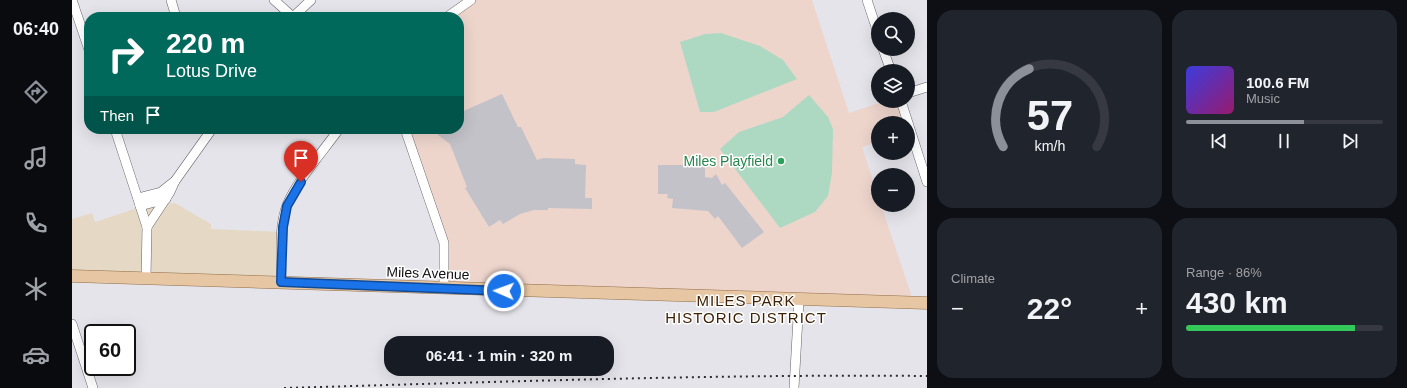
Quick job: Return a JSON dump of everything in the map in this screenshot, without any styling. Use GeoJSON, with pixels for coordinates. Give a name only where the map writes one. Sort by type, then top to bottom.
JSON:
{"type":"FeatureCollection","features":[{"type":"Feature","properties":{"kind":"main road","name":"Miles Avenue"},"geometry":{"type":"LineString","coordinates":[[72,276],[281,282],[444,289],[927,303]]}},
{"type":"Feature","properties":{"kind":"street"},"geometry":{"type":"LineString","coordinates":[[72,0],[84,35]]}},
{"type":"Feature","properties":{"kind":"street"},"geometry":{"type":"LineString","coordinates":[[171,0],[175,12]]}},
{"type":"Feature","properties":{"kind":"street"},"geometry":{"type":"LineString","coordinates":[[274,0],[287,12]]}},
{"type":"Feature","properties":{"kind":"street"},"geometry":{"type":"LineString","coordinates":[[299,12],[312,0]]}},
{"type":"Feature","properties":{"kind":"street"},"geometry":{"type":"LineString","coordinates":[[454,12],[471,0]]}},
{"type":"Feature","properties":{"kind":"street"},"geometry":{"type":"LineString","coordinates":[[867,0],[871,12]]}},
{"type":"Feature","properties":{"kind":"street"},"geometry":{"type":"LineString","coordinates":[[915,91],[927,87]]}},
{"type":"Feature","properties":{"kind":"street"},"geometry":{"type":"LineString","coordinates":[[903,108],[927,182]]}},
{"type":"Feature","properties":{"kind":"street"},"geometry":{"type":"LineString","coordinates":[[117,134],[147,227],[146,278]]}},
{"type":"Feature","properties":{"kind":"street"},"geometry":{"type":"LineString","coordinates":[[147,227],[166,199],[175,181],[208,134]]}},
{"type":"Feature","properties":{"kind":"street"},"geometry":{"type":"LineString","coordinates":[[281,282],[283,227],[287,206],[294,193],[335,134]]}},
{"type":"Feature","properties":{"kind":"street"},"geometry":{"type":"LineString","coordinates":[[407,134],[444,243],[444,289]]}},
{"type":"Feature","properties":{"kind":"street"},"geometry":{"type":"LineString","coordinates":[[139,202],[161,192],[175,181]]}},
{"type":"Feature","properties":{"kind":"street"},"geometry":{"type":"LineString","coordinates":[[139,202],[166,199]]}},
{"type":"Feature","properties":{"kind":"street"},"geometry":{"type":"LineString","coordinates":[[794,388],[799,300]]}},
{"type":"Feature","properties":{"kind":"street"},"geometry":{"type":"LineString","coordinates":[[72,324],[93,388]]}},
{"type":"Feature","properties":{"kind":"shaded area"},"geometry":{"type":"Polygon","coordinates":[[[471,0],[812,0],[849,113],[871,106],[871,108],[903,108],[906,116],[871,116],[871,144],[862,147],[871,175],[871,212],[883,212],[914,303],[444,289],[445,260],[407,134],[464,134],[464,12],[454,12],[471,0]]]}},
{"type":"Feature","properties":{"kind":"shaded area"},"geometry":{"type":"Polygon","coordinates":[[[175,203],[211,224],[211,229],[283,232],[281,282],[72,276],[72,219],[92,213],[95,222],[137,208],[175,203]]]}},
{"type":"Feature","properties":{"kind":"green space"},"geometry":{"type":"Polygon","coordinates":[[[721,33],[760,46],[783,60],[797,79],[714,112],[700,112],[680,42],[705,34],[721,33]]]}},
{"type":"Feature","properties":{"kind":"green space","name":"Miles Playfield"},"geometry":{"type":"Polygon","coordinates":[[[809,95],[828,117],[833,129],[832,173],[828,196],[815,212],[780,228],[720,149],[739,132],[783,117],[809,95]]]}},
{"type":"Feature","properties":{"kind":"building"},"geometry":{"type":"Polygon","coordinates":[[[502,94],[518,127],[521,127],[537,160],[543,158],[575,159],[575,164],[586,165],[585,198],[592,198],[592,209],[548,208],[548,210],[534,210],[520,214],[503,224],[500,220],[489,227],[465,188],[467,187],[450,144],[438,134],[464,134],[464,111],[502,94]]]}},
{"type":"Feature","properties":{"kind":"building"},"geometry":{"type":"Polygon","coordinates":[[[658,165],[705,165],[705,177],[712,178],[716,174],[722,185],[725,183],[764,232],[742,248],[718,216],[715,219],[708,211],[672,208],[673,199],[667,198],[668,194],[658,194],[658,165]]]}},
{"type":"Feature","properties":{"kind":"railway"},"geometry":{"type":"LineString","coordinates":[[284,388],[686,377],[927,376]]}},
{"type":"Feature","properties":{"kind":"place","name":"Miles Playfield"},"geometry":{"type":"Point","coordinates":[781,161]}},
{"type":"Feature","properties":{"kind":"district","name":"MILES PARK HISTORIC DISTRICT"},"geometry":{"type":"Point","coordinates":[746,308]}},
{"type":"Feature","properties":{"kind":"route"},"geometry":{"type":"LineString","coordinates":[[301,182],[287,206],[283,227],[281,282],[504,291]]}}]}
